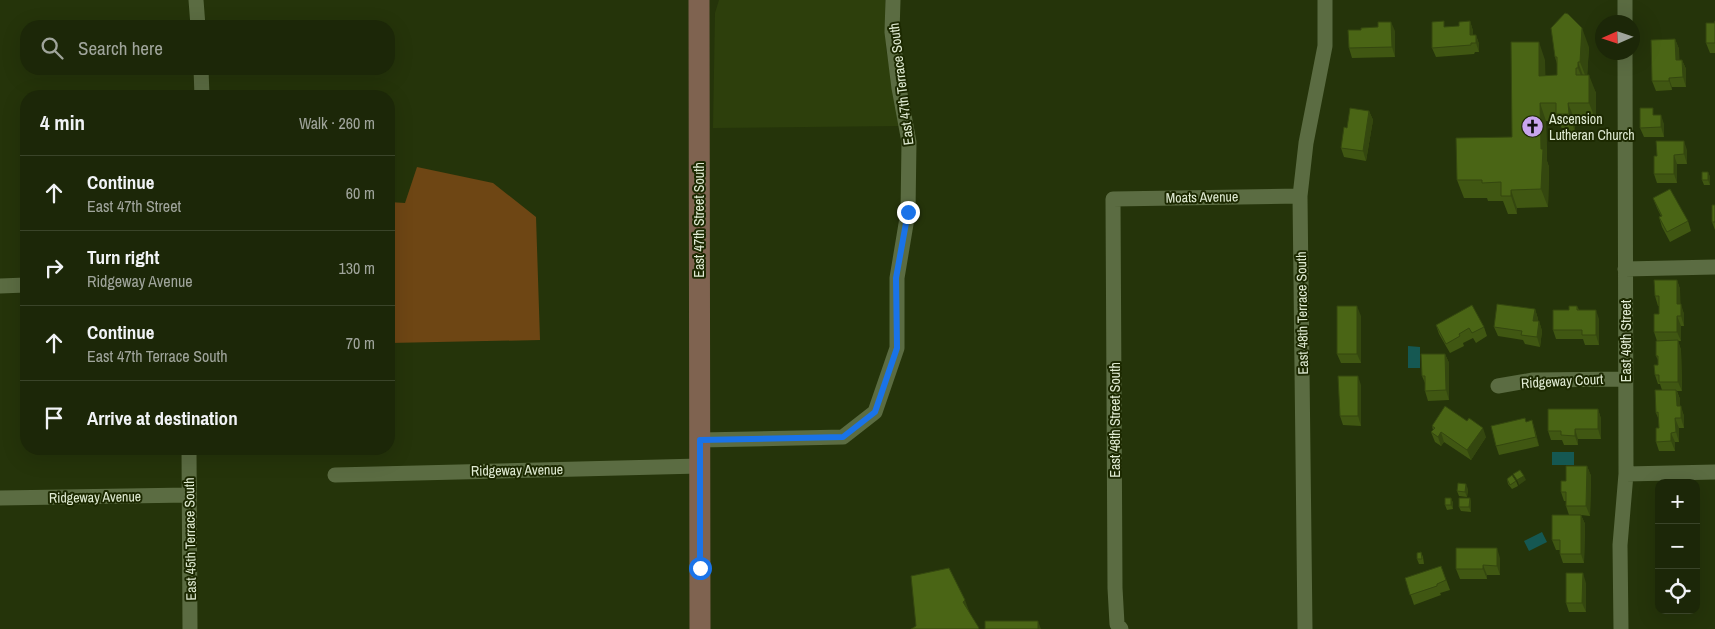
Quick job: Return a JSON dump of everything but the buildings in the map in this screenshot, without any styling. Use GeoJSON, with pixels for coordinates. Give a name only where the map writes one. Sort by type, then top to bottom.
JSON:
{"type":"FeatureCollection","features":[{"type":"Feature","properties":{"kind":"main road","name":"East 47th Street South"},"geometry":{"type":"LineString","coordinates":[[699,0],[700,629]]}},
{"type":"Feature","properties":{"kind":"street"},"geometry":{"type":"LineString","coordinates":[[196,0],[198,20]]}},
{"type":"Feature","properties":{"kind":"street","name":"East 47th Terrace South"},"geometry":{"type":"LineString","coordinates":[[700,440],[843,437],[875,412],[897,348],[896,278],[908,212],[908,142],[893,41],[893,0]]}},
{"type":"Feature","properties":{"kind":"street","name":"East 48th Terrace South"},"geometry":{"type":"LineString","coordinates":[[1305,629],[1300,196],[1306,142],[1325,46],[1325,0]]}},
{"type":"Feature","properties":{"kind":"street"},"geometry":{"type":"LineString","coordinates":[[1625,0],[1625,15]]}},
{"type":"Feature","properties":{"kind":"street","name":"East 49th Street"},"geometry":{"type":"LineString","coordinates":[[1621,629],[1620,545],[1626,474],[1625,60]]}},
{"type":"Feature","properties":{"kind":"street"},"geometry":{"type":"LineString","coordinates":[[201,75],[202,90]]}},
{"type":"Feature","properties":{"kind":"street","name":"Moats Avenue"},"geometry":{"type":"LineString","coordinates":[[1114,210],[1113,199],[1300,196]]}},
{"type":"Feature","properties":{"kind":"street","name":"East 48th Street South"},"geometry":{"type":"LineString","coordinates":[[1114,210],[1115,588],[1116,624],[1121,629]]}},
{"type":"Feature","properties":{"kind":"street"},"geometry":{"type":"LineString","coordinates":[[1626,269],[1715,267]]}},
{"type":"Feature","properties":{"kind":"street"},"geometry":{"type":"LineString","coordinates":[[0,286],[20,285]]}},
{"type":"Feature","properties":{"kind":"street","name":"Ridgeway Court"},"geometry":{"type":"LineString","coordinates":[[1498,386],[1533,380],[1626,379]]}},
{"type":"Feature","properties":{"kind":"street","name":"East 45th Terrace South"},"geometry":{"type":"LineString","coordinates":[[189,455],[190,629]]}},
{"type":"Feature","properties":{"kind":"street","name":"Ridgeway Avenue"},"geometry":{"type":"LineString","coordinates":[[335,475],[700,466]]}},
{"type":"Feature","properties":{"kind":"street"},"geometry":{"type":"LineString","coordinates":[[1626,474],[1715,472]]}},
{"type":"Feature","properties":{"kind":"street","name":"Ridgeway Avenue"},"geometry":{"type":"LineString","coordinates":[[0,498],[189,495]]}},
{"type":"Feature","properties":{"kind":"shaded area"},"geometry":{"type":"Polygon","coordinates":[[[719,0],[885,0],[886,49],[900,126],[713,128],[715,13],[719,0]]]}},
{"type":"Feature","properties":{"kind":"shaded area"},"geometry":{"type":"Polygon","coordinates":[[[417,167],[493,183],[536,217],[540,340],[395,343],[395,202],[405,203],[417,167]]]}},
{"type":"Feature","properties":{"kind":"water"},"geometry":{"type":"Polygon","coordinates":[[[1408,346],[1420,347],[1420,368],[1408,368],[1408,346]]]}},
{"type":"Feature","properties":{"kind":"water"},"geometry":{"type":"Polygon","coordinates":[[[1552,452],[1574,452],[1574,465],[1552,465],[1552,452]]]}},
{"type":"Feature","properties":{"kind":"water"},"geometry":{"type":"Polygon","coordinates":[[[1542,532],[1547,542],[1529,551],[1524,541],[1542,532]]]}},
{"type":"Feature","properties":{"kind":"place","name":"Ascension Lutheran Church"},"geometry":{"type":"Point","coordinates":[1533,127]}},
{"type":"Feature","properties":{"kind":"route"},"geometry":{"type":"LineString","coordinates":[[700,568],[700,440],[843,437],[875,412],[897,348],[896,278],[908,212]]}}]}
